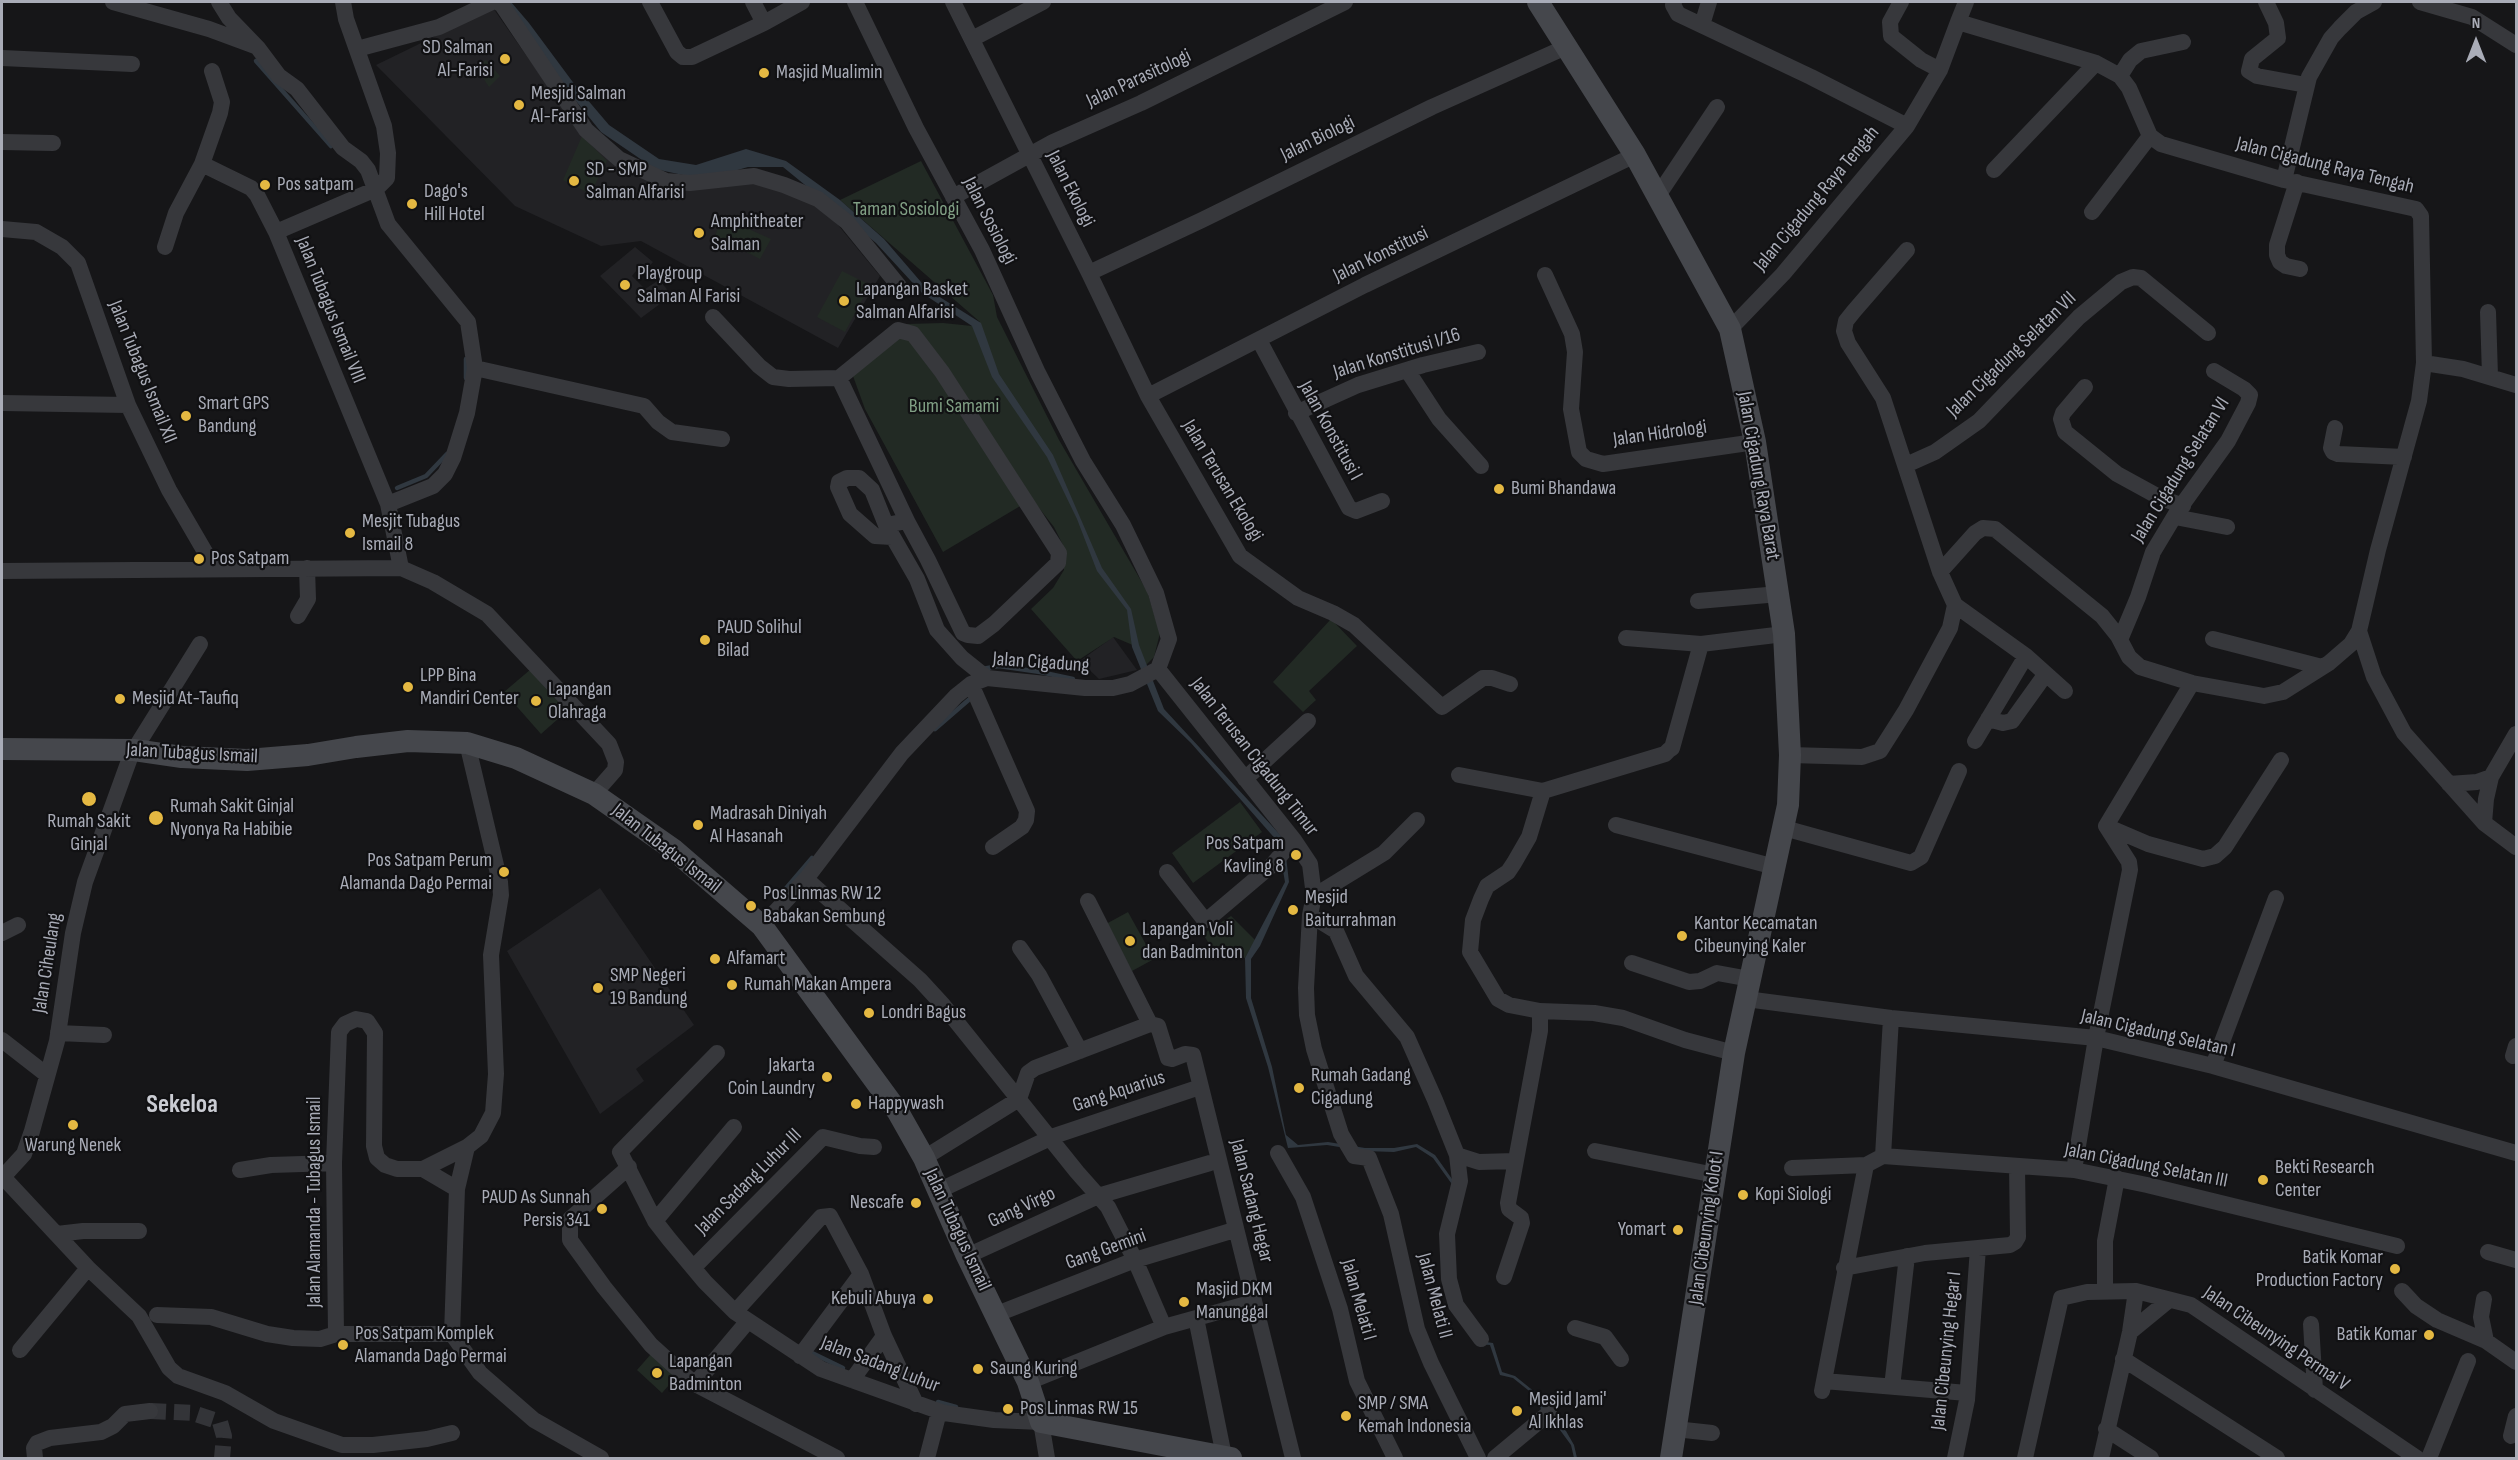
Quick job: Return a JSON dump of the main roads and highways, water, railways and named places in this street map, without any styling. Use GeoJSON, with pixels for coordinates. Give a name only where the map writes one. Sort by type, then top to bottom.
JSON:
{"type":"FeatureCollection","features":[{"type":"Feature","properties":{"kind":"main road","name":"Jalan Cigadung Raya Barat"},"geometry":{"type":"LineString","coordinates":[[1538,2],[1635,156],[1730,328],[1755,442],[1784,634],[1790,755],[1788,805],[1784,828],[1748,989]]}},
{"type":"Feature","properties":{"kind":"main road","name":"Jalan Tubagus Ismail"},"geometry":{"type":"LineString","coordinates":[[2,748],[134,750],[247,760],[308,755],[408,741],[467,743],[516,758],[594,794],[674,850],[762,926],[898,1112],[924,1158],[967,1256],[1028,1382],[1041,1422],[1221,1457]]}},
{"type":"Feature","properties":{"kind":"main road","name":"Jalan Cibeunying Kolot I"},"geometry":{"type":"LineString","coordinates":[[1671,1458],[1708,1233],[1734,1053],[1748,989]]}},
{"type":"Feature","properties":{"kind":"waterway"},"geometry":{"type":"LineString","coordinates":[[256,61],[331,146]]}},
{"type":"Feature","properties":{"kind":"waterway"},"geometry":{"type":"LineString","coordinates":[[466,359],[466,378]]}},
{"type":"Feature","properties":{"kind":"waterway"},"geometry":{"type":"LineString","coordinates":[[397,488],[426,476],[447,454]]}},
{"type":"Feature","properties":{"kind":"waterway"},"geometry":{"type":"LineString","coordinates":[[982,669],[999,666],[1073,679]]}},
{"type":"Feature","properties":{"kind":"waterway"},"geometry":{"type":"LineString","coordinates":[[935,729],[972,697]]}},
{"type":"Feature","properties":{"kind":"waterway"},"geometry":{"type":"LineString","coordinates":[[782,893],[812,858]]}},
{"type":"Feature","properties":{"kind":"waterway"},"geometry":{"type":"LineString","coordinates":[[810,1352],[843,1368]]}},
{"type":"Feature","properties":{"kind":"waterway"},"geometry":{"type":"LineString","coordinates":[[938,1402],[956,1407]]}},
{"type":"Feature","properties":{"kind":"tunnel"},"geometry":{"type":"LineString","coordinates":[[150,1411],[193,1413],[220,1422],[224,1436],[222,1458]]}},
{"type":"Feature","properties":{"kind":"place","name":"SD Salman Al-Farisi"},"geometry":{"type":"Point","coordinates":[505,59]}},
{"type":"Feature","properties":{"kind":"place","name":"Masjid Mualimin"},"geometry":{"type":"Point","coordinates":[764,73]}},
{"type":"Feature","properties":{"kind":"place","name":"Mesjid Salman Al-Farisi"},"geometry":{"type":"Point","coordinates":[519,105]}},
{"type":"Feature","properties":{"kind":"place","name":"SD - SMP Salman Alfarisi"},"geometry":{"type":"Point","coordinates":[574,181]}},
{"type":"Feature","properties":{"kind":"place","name":"Pos satpam"},"geometry":{"type":"Point","coordinates":[265,185]}},
{"type":"Feature","properties":{"kind":"place","name":"Dago's Hill Hotel"},"geometry":{"type":"Point","coordinates":[412,204]}},
{"type":"Feature","properties":{"kind":"place","name":"Amphitheater Salman"},"geometry":{"type":"Point","coordinates":[699,233]}},
{"type":"Feature","properties":{"kind":"place","name":"Playgroup Salman Al Farisi"},"geometry":{"type":"Point","coordinates":[625,285]}},
{"type":"Feature","properties":{"kind":"place","name":"Lapangan Basket Salman Alfarisi"},"geometry":{"type":"Point","coordinates":[844,301]}},
{"type":"Feature","properties":{"kind":"place","name":"Smart GPS Bandung"},"geometry":{"type":"Point","coordinates":[186,416]}},
{"type":"Feature","properties":{"kind":"place","name":"Bumi Bhandawa"},"geometry":{"type":"Point","coordinates":[1499,489]}},
{"type":"Feature","properties":{"kind":"place","name":"Mesjit Tubagus Ismail 8"},"geometry":{"type":"Point","coordinates":[350,533]}},
{"type":"Feature","properties":{"kind":"place","name":"Pos Satpam"},"geometry":{"type":"Point","coordinates":[199,559]}},
{"type":"Feature","properties":{"kind":"place","name":"PAUD Solihul Bilad"},"geometry":{"type":"Point","coordinates":[705,640]}},
{"type":"Feature","properties":{"kind":"place","name":"LPP Bina Mandiri Center"},"geometry":{"type":"Point","coordinates":[408,687]}},
{"type":"Feature","properties":{"kind":"place","name":"Mesjid At-Taufiq"},"geometry":{"type":"Point","coordinates":[120,699]}},
{"type":"Feature","properties":{"kind":"place","name":"Lapangan Olahraga"},"geometry":{"type":"Point","coordinates":[536,701]}},
{"type":"Feature","properties":{"kind":"place","name":"Rumah Sakit Ginjal"},"geometry":{"type":"Point","coordinates":[89,799]}},
{"type":"Feature","properties":{"kind":"place","name":"Rumah Sakit Ginjal Nyonya Ra Habibie"},"geometry":{"type":"Point","coordinates":[156,818]}},
{"type":"Feature","properties":{"kind":"place","name":"Madrasah Diniyah Al Hasanah"},"geometry":{"type":"Point","coordinates":[698,825]}},
{"type":"Feature","properties":{"kind":"place","name":"Pos Satpam Kavling 8"},"geometry":{"type":"Point","coordinates":[1296,855]}},
{"type":"Feature","properties":{"kind":"place","name":"Pos Satpam Perum Alamanda Dago Permai"},"geometry":{"type":"Point","coordinates":[504,872]}},
{"type":"Feature","properties":{"kind":"place","name":"Pos Linmas RW 12 Babakan Sembung"},"geometry":{"type":"Point","coordinates":[751,906]}},
{"type":"Feature","properties":{"kind":"place","name":"Mesjid Baiturrahman"},"geometry":{"type":"Point","coordinates":[1293,910]}},
{"type":"Feature","properties":{"kind":"place","name":"Kantor Kecamatan Cibeunying Kaler"},"geometry":{"type":"Point","coordinates":[1682,936]}},
{"type":"Feature","properties":{"kind":"place","name":"Lapangan Voli dan Badminton"},"geometry":{"type":"Point","coordinates":[1130,941]}},
{"type":"Feature","properties":{"kind":"place","name":"Alfamart"},"geometry":{"type":"Point","coordinates":[715,959]}},
{"type":"Feature","properties":{"kind":"place","name":"Rumah Makan Ampera"},"geometry":{"type":"Point","coordinates":[732,985]}},
{"type":"Feature","properties":{"kind":"place","name":"SMP Negeri 19 Bandung"},"geometry":{"type":"Point","coordinates":[598,988]}},
{"type":"Feature","properties":{"kind":"place","name":"Londri Bagus"},"geometry":{"type":"Point","coordinates":[869,1013]}},
{"type":"Feature","properties":{"kind":"place","name":"Jakarta Coin Laundry"},"geometry":{"type":"Point","coordinates":[827,1077]}},
{"type":"Feature","properties":{"kind":"place","name":"Rumah Gadang Cigadung"},"geometry":{"type":"Point","coordinates":[1299,1088]}},
{"type":"Feature","properties":{"kind":"place","name":"Happywash"},"geometry":{"type":"Point","coordinates":[856,1104]}},
{"type":"Feature","properties":{"kind":"place","name":"Warung Nenek"},"geometry":{"type":"Point","coordinates":[73,1125]}},
{"type":"Feature","properties":{"kind":"place","name":"Bekti Research Center"},"geometry":{"type":"Point","coordinates":[2263,1180]}},
{"type":"Feature","properties":{"kind":"place","name":"Kopi Siologi"},"geometry":{"type":"Point","coordinates":[1743,1195]}},
{"type":"Feature","properties":{"kind":"place","name":"Nescafe"},"geometry":{"type":"Point","coordinates":[916,1203]}},
{"type":"Feature","properties":{"kind":"place","name":"PAUD As Sunnah Persis 341"},"geometry":{"type":"Point","coordinates":[602,1209]}},
{"type":"Feature","properties":{"kind":"place","name":"Yomart"},"geometry":{"type":"Point","coordinates":[1678,1230]}},
{"type":"Feature","properties":{"kind":"place","name":"Batik Komar Production Factory"},"geometry":{"type":"Point","coordinates":[2395,1269]}},
{"type":"Feature","properties":{"kind":"place","name":"Kebuli Abuya"},"geometry":{"type":"Point","coordinates":[928,1299]}},
{"type":"Feature","properties":{"kind":"place","name":"Masjid DKM Manunggal"},"geometry":{"type":"Point","coordinates":[1184,1302]}},
{"type":"Feature","properties":{"kind":"place","name":"Batik Komar"},"geometry":{"type":"Point","coordinates":[2429,1335]}},
{"type":"Feature","properties":{"kind":"place","name":"Pos Satpam Komplek Alamanda Dago Permai"},"geometry":{"type":"Point","coordinates":[343,1345]}},
{"type":"Feature","properties":{"kind":"place","name":"Saung Kuring"},"geometry":{"type":"Point","coordinates":[978,1369]}},
{"type":"Feature","properties":{"kind":"place","name":"Lapangan Badminton"},"geometry":{"type":"Point","coordinates":[657,1373]}},
{"type":"Feature","properties":{"kind":"place","name":"Pos Linmas RW 15"},"geometry":{"type":"Point","coordinates":[1008,1409]}},
{"type":"Feature","properties":{"kind":"place","name":"Mesjid Jami' Al Ikhlas"},"geometry":{"type":"Point","coordinates":[1517,1411]}},
{"type":"Feature","properties":{"kind":"place","name":"SMP / SMA Kemah Indonesia"},"geometry":{"type":"Point","coordinates":[1346,1416]}},
{"type":"Feature","properties":{"kind":"district","name":"Sekeloa"},"geometry":{"type":"Point","coordinates":[182,1105]}},
{"type":"Feature","properties":{"kind":"park label","name":"Taman Sosiologi"},"geometry":{"type":"Point","coordinates":[906,210]}},
{"type":"Feature","properties":{"kind":"park label","name":"Bumi Samami"},"geometry":{"type":"Point","coordinates":[954,407]}}]}
